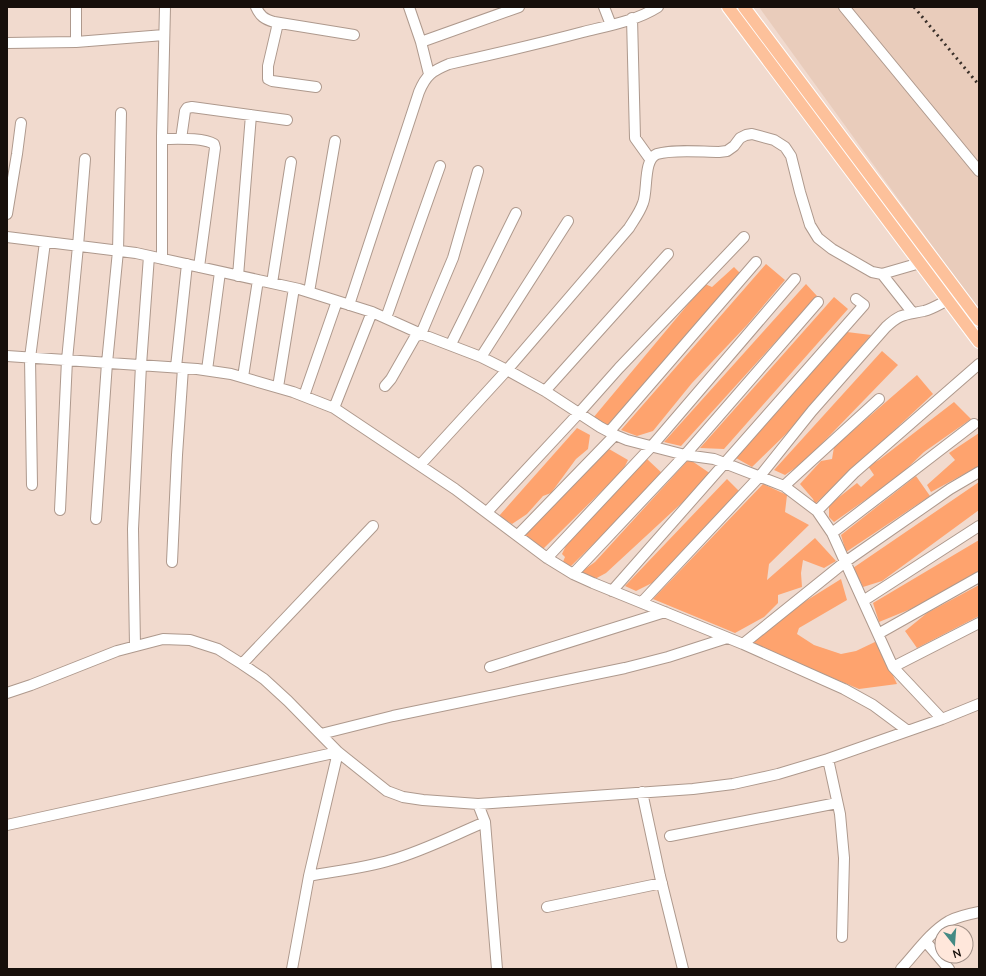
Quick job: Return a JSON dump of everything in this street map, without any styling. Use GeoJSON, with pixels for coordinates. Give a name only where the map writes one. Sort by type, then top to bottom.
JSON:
{"type":"FeatureCollection","features":[{"type":"Feature","properties":{"kind":"main road"},"geometry":{"type":"LineString","coordinates":[[728,7],[979,342]]}},
{"type":"Feature","properties":{"kind":"main road"},"geometry":{"type":"LineString","coordinates":[[744,7],[979,320]]}},
{"type":"Feature","properties":{"kind":"street"},"geometry":{"type":"LineString","coordinates":[[76,7],[76,42]]}},
{"type":"Feature","properties":{"kind":"street"},"geometry":{"type":"LineString","coordinates":[[162,259],[162,139],[165,7]]}},
{"type":"Feature","properties":{"kind":"street"},"geometry":{"type":"LineString","coordinates":[[256,7],[260,15],[265,19],[278,23],[354,35]]}},
{"type":"Feature","properties":{"kind":"street"},"geometry":{"type":"LineString","coordinates":[[411,7],[429,74]]}},
{"type":"Feature","properties":{"kind":"street"},"geometry":{"type":"LineString","coordinates":[[421,42],[519,7]]}},
{"type":"Feature","properties":{"kind":"street"},"geometry":{"type":"LineString","coordinates":[[604,7],[611,25]]}},
{"type":"Feature","properties":{"kind":"street"},"geometry":{"type":"LineString","coordinates":[[349,305],[419,92],[429,74],[438,68],[449,64],[611,25],[658,7]]}},
{"type":"Feature","properties":{"kind":"street"},"geometry":{"type":"LineString","coordinates":[[844,7],[979,171]]}},
{"type":"Feature","properties":{"kind":"street"},"geometry":{"type":"LineString","coordinates":[[420,465],[508,370],[629,228],[645,197],[650,160],[635,138],[632,18]]}},
{"type":"Feature","properties":{"kind":"street"},"geometry":{"type":"LineString","coordinates":[[278,23],[268,66],[268,79],[316,87]]}},
{"type":"Feature","properties":{"kind":"street"},"geometry":{"type":"LineString","coordinates":[[7,43],[76,42],[164,35]]}},
{"type":"Feature","properties":{"kind":"street"},"geometry":{"type":"LineString","coordinates":[[181,139],[184,115],[187,108],[192,107],[287,120]]}},
{"type":"Feature","properties":{"kind":"street"},"geometry":{"type":"LineString","coordinates":[[96,519],[107,363],[118,251],[121,113]]}},
{"type":"Feature","properties":{"kind":"street"},"geometry":{"type":"LineString","coordinates":[[238,276],[251,115]]}},
{"type":"Feature","properties":{"kind":"street"},"geometry":{"type":"LineString","coordinates":[[7,214],[21,123]]}},
{"type":"Feature","properties":{"kind":"street"},"geometry":{"type":"LineString","coordinates":[[650,160],[656,155],[668,152],[727,151],[734,146],[740,138],[752,134],[774,140],[785,147],[791,156],[804,208],[810,225],[818,238],[832,249],[872,272],[882,274],[920,263]]}},
{"type":"Feature","properties":{"kind":"street"},"geometry":{"type":"LineString","coordinates":[[162,139],[181,139],[211,142],[214,144],[215,148],[199,267]]}},
{"type":"Feature","properties":{"kind":"street"},"geometry":{"type":"LineString","coordinates":[[309,292],[335,142]]}},
{"type":"Feature","properties":{"kind":"street"},"geometry":{"type":"LineString","coordinates":[[60,510],[67,360],[85,159]]}},
{"type":"Feature","properties":{"kind":"street"},"geometry":{"type":"LineString","coordinates":[[272,283],[291,162]]}},
{"type":"Feature","properties":{"kind":"street"},"geometry":{"type":"LineString","coordinates":[[386,318],[440,166]]}},
{"type":"Feature","properties":{"kind":"street"},"geometry":{"type":"LineString","coordinates":[[385,386],[391,380],[415,336],[421,334],[453,258],[478,171]]}},
{"type":"Feature","properties":{"kind":"street"},"geometry":{"type":"LineString","coordinates":[[451,344],[516,213]]}},
{"type":"Feature","properties":{"kind":"street"},"geometry":{"type":"LineString","coordinates":[[481,357],[568,221]]}},
{"type":"Feature","properties":{"kind":"street"},"geometry":{"type":"LineString","coordinates":[[487,512],[579,413],[618,368],[744,236]]}},
{"type":"Feature","properties":{"kind":"street"},"geometry":{"type":"LineString","coordinates":[[7,237],[149,256],[294,288],[372,312],[421,334],[451,344],[508,370],[545,391],[612,433],[628,440],[685,455],[714,459],[784,486],[817,511],[832,533],[893,667],[942,719]]}},
{"type":"Feature","properties":{"kind":"street"},"geometry":{"type":"LineString","coordinates":[[32,485],[30,358],[45,242]]}},
{"type":"Feature","properties":{"kind":"street"},"geometry":{"type":"LineString","coordinates":[[545,391],[668,254]]}},
{"type":"Feature","properties":{"kind":"street"},"geometry":{"type":"LineString","coordinates":[[135,646],[133,529],[141,365],[149,256]]}},
{"type":"Feature","properties":{"kind":"street"},"geometry":{"type":"LineString","coordinates":[[518,535],[612,433],[756,262]]}},
{"type":"Feature","properties":{"kind":"street"},"geometry":{"type":"LineString","coordinates":[[172,562],[180,367],[187,264]]}},
{"type":"Feature","properties":{"kind":"street"},"geometry":{"type":"LineString","coordinates":[[207,370],[220,272]]}},
{"type":"Feature","properties":{"kind":"street"},"geometry":{"type":"LineString","coordinates":[[882,274],[912,312]]}},
{"type":"Feature","properties":{"kind":"street"},"geometry":{"type":"LineString","coordinates":[[547,558],[651,447],[795,279]]}},
{"type":"Feature","properties":{"kind":"street"},"geometry":{"type":"LineString","coordinates":[[242,377],[258,280]]}},
{"type":"Feature","properties":{"kind":"street"},"geometry":{"type":"LineString","coordinates":[[278,387],[294,288]]}},
{"type":"Feature","properties":{"kind":"street"},"geometry":{"type":"LineString","coordinates":[[612,591],[864,305],[856,299]]}},
{"type":"Feature","properties":{"kind":"street"},"geometry":{"type":"LineString","coordinates":[[642,602],[760,476],[812,411],[886,327],[896,318],[912,312],[924,311],[948,300]]}},
{"type":"Feature","properties":{"kind":"street"},"geometry":{"type":"LineString","coordinates":[[304,396],[337,301]]}},
{"type":"Feature","properties":{"kind":"street"},"geometry":{"type":"LineString","coordinates":[[573,574],[685,455],[818,302]]}},
{"type":"Feature","properties":{"kind":"street"},"geometry":{"type":"LineString","coordinates":[[334,408],[372,312]]}},
{"type":"Feature","properties":{"kind":"street"},"geometry":{"type":"LineString","coordinates":[[7,356],[207,370],[242,377],[278,387],[334,408],[455,489],[547,558],[573,574],[743,644],[844,689],[873,706],[908,731]]}},
{"type":"Feature","properties":{"kind":"street"},"geometry":{"type":"LineString","coordinates":[[817,511],[854,473],[979,364]]}},
{"type":"Feature","properties":{"kind":"street"},"geometry":{"type":"LineString","coordinates":[[784,486],[879,399]]}},
{"type":"Feature","properties":{"kind":"street"},"geometry":{"type":"LineString","coordinates":[[832,533],[974,424]]}},
{"type":"Feature","properties":{"kind":"street"},"geometry":{"type":"LineString","coordinates":[[743,644],[845,562],[950,489],[979,472]]}},
{"type":"Feature","properties":{"kind":"street"},"geometry":{"type":"LineString","coordinates":[[242,664],[373,526]]}},
{"type":"Feature","properties":{"kind":"street"},"geometry":{"type":"LineString","coordinates":[[863,601],[979,526]]}},
{"type":"Feature","properties":{"kind":"street"},"geometry":{"type":"LineString","coordinates":[[878,634],[979,577]]}},
{"type":"Feature","properties":{"kind":"street"},"geometry":{"type":"LineString","coordinates":[[490,667],[665,612]]}},
{"type":"Feature","properties":{"kind":"street"},"geometry":{"type":"LineString","coordinates":[[893,667],[979,623]]}},
{"type":"Feature","properties":{"kind":"street"},"geometry":{"type":"LineString","coordinates":[[321,734],[393,716],[625,668],[727,638]]}},
{"type":"Feature","properties":{"kind":"street"},"geometry":{"type":"LineString","coordinates":[[7,693],[117,651],[163,640],[190,640],[218,649],[264,679],[338,752],[387,791],[398,795],[423,800],[478,804],[693,789],[733,784],[778,774],[828,759],[942,719],[979,704]]}},
{"type":"Feature","properties":{"kind":"street"},"geometry":{"type":"LineString","coordinates":[[7,825],[338,752]]}},
{"type":"Feature","properties":{"kind":"street"},"geometry":{"type":"LineString","coordinates":[[292,969],[309,876],[338,752]]}},
{"type":"Feature","properties":{"kind":"street"},"geometry":{"type":"LineString","coordinates":[[828,759],[837,804],[844,858],[842,937]]}},
{"type":"Feature","properties":{"kind":"street"},"geometry":{"type":"LineString","coordinates":[[642,792],[683,969]]}},
{"type":"Feature","properties":{"kind":"street"},"geometry":{"type":"LineString","coordinates":[[478,804],[485,822],[497,969]]}},
{"type":"Feature","properties":{"kind":"street"},"geometry":{"type":"LineString","coordinates":[[670,836],[837,804]]}},
{"type":"Feature","properties":{"kind":"street"},"geometry":{"type":"LineString","coordinates":[[309,876],[393,860],[485,822]]}},
{"type":"Feature","properties":{"kind":"street"},"geometry":{"type":"LineString","coordinates":[[548,907],[662,883]]}},
{"type":"Feature","properties":{"kind":"street"},"geometry":{"type":"LineString","coordinates":[[901,969],[935,932],[949,921],[961,916],[979,912]]}},
{"type":"Feature","properties":{"kind":"street"},"geometry":{"type":"LineString","coordinates":[[926,942],[949,969]]}},
{"type":"Feature","properties":{"kind":"shaded area"},"geometry":{"type":"Polygon","coordinates":[[[759,7],[979,7],[979,310],[759,7]]]}},
{"type":"Feature","properties":{"kind":"building"},"geometry":{"type":"Polygon","coordinates":[[[766,264],[785,280],[748,324],[692,383],[653,431],[637,436],[621,430],[766,264]]]}},
{"type":"Feature","properties":{"kind":"building"},"geometry":{"type":"Polygon","coordinates":[[[734,267],[740,273],[711,309],[702,316],[699,324],[607,427],[593,418],[705,284],[712,287],[734,267]]]}},
{"type":"Feature","properties":{"kind":"building"},"geometry":{"type":"Polygon","coordinates":[[[806,284],[817,296],[681,446],[664,442],[806,284]]]}},
{"type":"Feature","properties":{"kind":"building"},"geometry":{"type":"Polygon","coordinates":[[[834,297],[848,309],[724,449],[700,448],[834,297]]]}},
{"type":"Feature","properties":{"kind":"building"},"geometry":{"type":"Polygon","coordinates":[[[847,332],[871,335],[787,433],[752,467],[736,458],[847,332]]]}},
{"type":"Feature","properties":{"kind":"building"},"geometry":{"type":"Polygon","coordinates":[[[882,351],[898,365],[805,461],[785,475],[774,470],[882,351]]]}},
{"type":"Feature","properties":{"kind":"building"},"geometry":{"type":"Polygon","coordinates":[[[917,375],[933,394],[815,504],[813,499],[800,484],[821,461],[832,459],[834,447],[917,375]]]}},
{"type":"Feature","properties":{"kind":"building"},"geometry":{"type":"Polygon","coordinates":[[[954,402],[971,419],[924,452],[899,476],[834,522],[829,517],[829,505],[857,483],[861,487],[874,475],[868,466],[879,460],[954,402]]]}},
{"type":"Feature","properties":{"kind":"building"},"geometry":{"type":"Polygon","coordinates":[[[577,428],[590,435],[588,449],[576,459],[551,493],[543,496],[527,514],[512,524],[499,516],[577,428]]]}},
{"type":"Feature","properties":{"kind":"building"},"geometry":{"type":"Polygon","coordinates":[[[979,433],[979,466],[931,492],[927,485],[955,460],[949,453],[979,433]]]}},
{"type":"Feature","properties":{"kind":"building"},"geometry":{"type":"Polygon","coordinates":[[[609,449],[628,460],[623,470],[543,549],[524,535],[609,449]]]}},
{"type":"Feature","properties":{"kind":"building"},"geometry":{"type":"Polygon","coordinates":[[[647,459],[664,475],[570,567],[562,564],[565,557],[562,554],[570,537],[647,459]]]}},
{"type":"Feature","properties":{"kind":"building"},"geometry":{"type":"Polygon","coordinates":[[[689,459],[711,474],[606,573],[593,580],[581,572],[595,562],[689,459]]]}},
{"type":"Feature","properties":{"kind":"building"},"geometry":{"type":"Polygon","coordinates":[[[916,476],[930,496],[846,552],[841,535],[916,476]]]}},
{"type":"Feature","properties":{"kind":"building"},"geometry":{"type":"Polygon","coordinates":[[[727,479],[739,491],[652,583],[636,591],[625,586],[727,479]]]}},
{"type":"Feature","properties":{"kind":"building"},"geometry":{"type":"Polygon","coordinates":[[[979,482],[979,510],[882,581],[863,587],[853,568],[979,482]]]}},
{"type":"Feature","properties":{"kind":"building"},"geometry":{"type":"Polygon","coordinates":[[[763,484],[787,495],[785,512],[809,525],[769,564],[767,580],[815,538],[836,561],[824,568],[803,560],[801,573],[802,587],[778,595],[778,603],[764,617],[735,633],[653,599],[763,484]]]}},
{"type":"Feature","properties":{"kind":"building"},"geometry":{"type":"Polygon","coordinates":[[[979,540],[979,571],[923,604],[879,622],[873,603],[979,540]]]}},
{"type":"Feature","properties":{"kind":"building"},"geometry":{"type":"Polygon","coordinates":[[[841,579],[847,600],[799,628],[797,634],[814,645],[841,654],[856,651],[877,641],[897,684],[859,689],[751,644],[801,604],[841,579]]]}},
{"type":"Feature","properties":{"kind":"building"},"geometry":{"type":"Polygon","coordinates":[[[979,585],[979,616],[917,648],[905,631],[927,613],[979,585]]]}},
{"type":"Feature","properties":{"kind":"railway"},"geometry":{"type":"LineString","coordinates":[[914,7],[979,85]]}}]}
